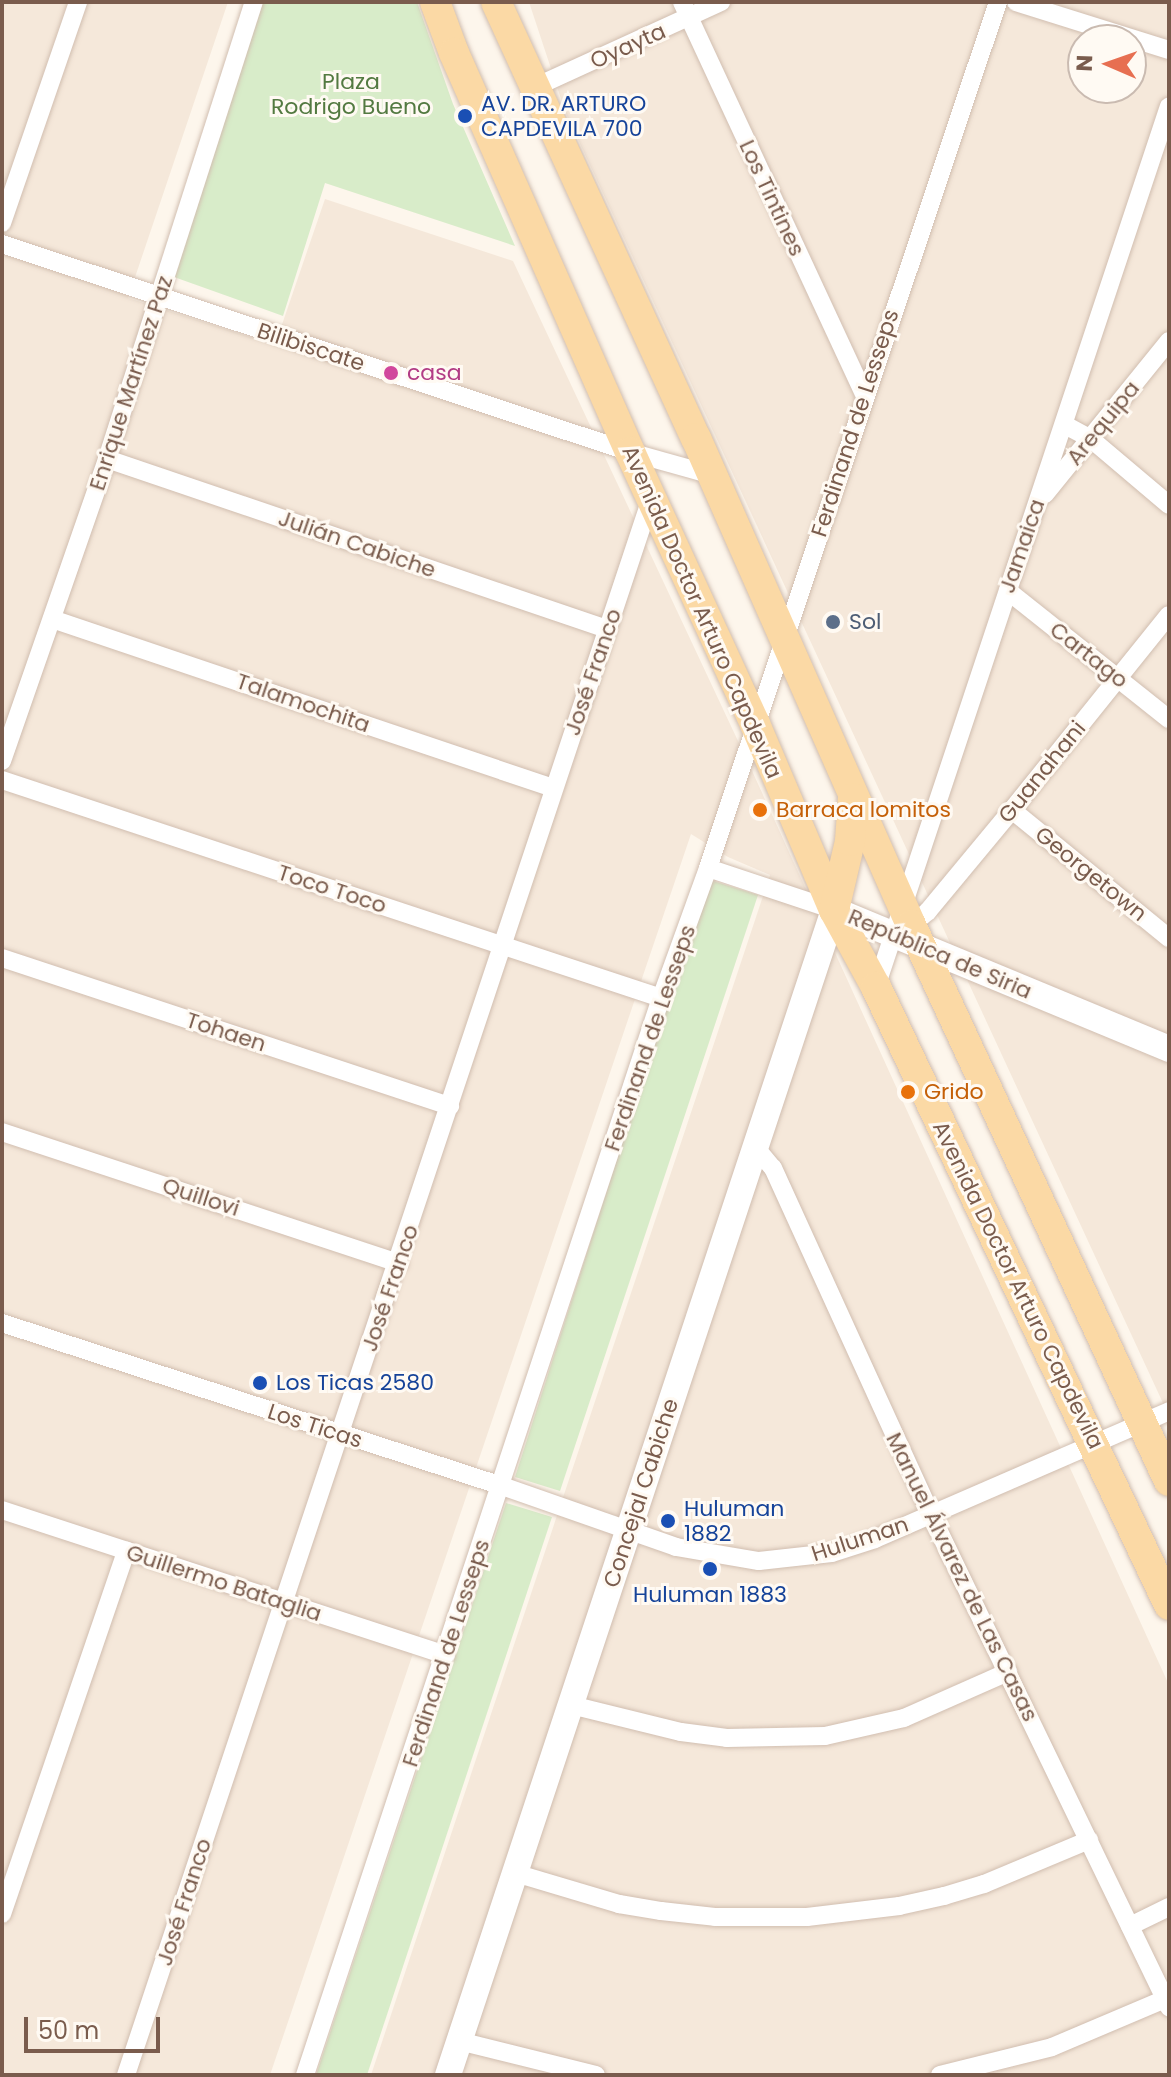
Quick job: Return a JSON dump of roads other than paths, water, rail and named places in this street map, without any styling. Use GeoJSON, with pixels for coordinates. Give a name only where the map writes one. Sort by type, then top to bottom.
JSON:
{"type":"FeatureCollection","features":[{"type":"Feature","properties":{"kind":"main road","name":"Avenida Doctor Arturo Capdevila"},"geometry":{"type":"LineString","coordinates":[[435,2],[454,53],[651,499],[755,724],[834,910],[876,987],[1169,1605]]}},
{"type":"Feature","properties":{"kind":"main road"},"geometry":{"type":"LineString","coordinates":[[496,2],[853,791],[907,927],[1156,1418],[1169,1481]]}},
{"type":"Feature","properties":{"kind":"main road"},"geometry":{"type":"LineString","coordinates":[[834,910],[850,841],[853,791]]}},
{"type":"Feature","properties":{"kind":"main road","name":"República de Siria"},"geometry":{"type":"LineString","coordinates":[[834,910],[907,927],[1169,1049]]}},
{"type":"Feature","properties":{"kind":"main road","name":"Concejal Cabiche"},"geometry":{"type":"LineString","coordinates":[[448,2075],[834,910]]}},
{"type":"Feature","properties":{"kind":"street"},"geometry":{"type":"LineString","coordinates":[[2,223],[78,2]]}},
{"type":"Feature","properties":{"kind":"street","name":"Enrique Martínez Paz"},"geometry":{"type":"LineString","coordinates":[[2,761],[107,459],[254,2]]}},
{"type":"Feature","properties":{"kind":"street","name":"Oyayta"},"geometry":{"type":"LineString","coordinates":[[533,88],[685,10],[721,2]]}},
{"type":"Feature","properties":{"kind":"street","name":"Ferdinand de Lesseps"},"geometry":{"type":"LineString","coordinates":[[305,2075],[661,998],[708,868],[864,394],[998,2]]}},
{"type":"Feature","properties":{"kind":"street"},"geometry":{"type":"LineString","coordinates":[[1016,2],[1169,50]]}},
{"type":"Feature","properties":{"kind":"street","name":"Los Tintines"},"geometry":{"type":"LineString","coordinates":[[685,10],[864,394]]}},
{"type":"Feature","properties":{"kind":"street","name":"Jamaica"},"geometry":{"type":"LineString","coordinates":[[876,987],[907,927],[1036,505],[1164,142],[1169,106]]}},
{"type":"Feature","properties":{"kind":"street","name":"Bilibiscate"},"geometry":{"type":"LineString","coordinates":[[2,244],[630,452],[712,475]]}},
{"type":"Feature","properties":{"kind":"street","name":"Arequipa"},"geometry":{"type":"LineString","coordinates":[[1036,505],[1169,341]]}},
{"type":"Feature","properties":{"kind":"street"},"geometry":{"type":"LineString","coordinates":[[1065,425],[1091,439],[1169,505]]}},
{"type":"Feature","properties":{"kind":"street","name":"Julián Cabiche"},"geometry":{"type":"LineString","coordinates":[[107,459],[607,629]]}},
{"type":"Feature","properties":{"kind":"street","name":"José Franco"},"geometry":{"type":"LineString","coordinates":[[126,2075],[651,499]]}},
{"type":"Feature","properties":{"kind":"street","name":"Cartago"},"geometry":{"type":"LineString","coordinates":[[1008,591],[1169,719]]}},
{"type":"Feature","properties":{"kind":"street","name":"Guanahani"},"geometry":{"type":"LineString","coordinates":[[907,927],[928,911],[1169,615]]}},
{"type":"Feature","properties":{"kind":"street","name":"Talamochita"},"geometry":{"type":"LineString","coordinates":[[52,619],[553,788]]}},
{"type":"Feature","properties":{"kind":"street","name":"Toco Toco"},"geometry":{"type":"LineString","coordinates":[[2,780],[661,998]]}},
{"type":"Feature","properties":{"kind":"street","name":"Georgetown"},"geometry":{"type":"LineString","coordinates":[[1012,810],[1169,938]]}},
{"type":"Feature","properties":{"kind":"street","name":"República de Siria"},"geometry":{"type":"LineString","coordinates":[[708,868],[834,910]]}},
{"type":"Feature","properties":{"kind":"street","name":"Tohaen"},"geometry":{"type":"LineString","coordinates":[[2,958],[450,1106]]}},
{"type":"Feature","properties":{"kind":"street","name":"Quillovi"},"geometry":{"type":"LineString","coordinates":[[2,1132],[399,1263]]}},
{"type":"Feature","properties":{"kind":"street","name":"Manuel Álvarez de Las Casas"},"geometry":{"type":"LineString","coordinates":[[756,1148],[773,1168],[931,1515],[1167,2003]]}},
{"type":"Feature","properties":{"kind":"street","name":"Los Ticas"},"geometry":{"type":"LineString","coordinates":[[2,1323],[502,1486],[629,1531]]}},
{"type":"Feature","properties":{"kind":"street","name":"Huluman"},"geometry":{"type":"LineString","coordinates":[[629,1531],[707,1554],[759,1561],[832,1553],[931,1515],[1156,1418]]}},
{"type":"Feature","properties":{"kind":"street","name":"Guillermo Bataglia"},"geometry":{"type":"LineString","coordinates":[[2,1510],[446,1655]]}},
{"type":"Feature","properties":{"kind":"street"},"geometry":{"type":"LineString","coordinates":[[3,1907],[126,1551]]}},
{"type":"Feature","properties":{"kind":"street"},"geometry":{"type":"LineString","coordinates":[[571,1705],[669,1729],[727,1738],[810,1737],[873,1727],[904,1718],[1008,1672]]}},
{"type":"Feature","properties":{"kind":"street"},"geometry":{"type":"LineString","coordinates":[[515,1873],[619,1904],[661,1911],[715,1917],[807,1917],[899,1906],[944,1896],[984,1884],[1089,1840]]}},
{"type":"Feature","properties":{"kind":"street"},"geometry":{"type":"LineString","coordinates":[[1130,1926],[1169,1907]]}},
{"type":"Feature","properties":{"kind":"street"},"geometry":{"type":"LineString","coordinates":[[940,2075],[1052,2047],[1167,2003]]}},
{"type":"Feature","properties":{"kind":"street"},"geometry":{"type":"LineString","coordinates":[[459,2041],[596,2075]]}},
{"type":"Feature","properties":{"kind":"place","name":"AV. DR. ARTURO CAPDEVILA 700"},"geometry":{"type":"Point","coordinates":[465,116]}},
{"type":"Feature","properties":{"kind":"place","name":"casa"},"geometry":{"type":"Point","coordinates":[391,373]}},
{"type":"Feature","properties":{"kind":"place","name":"Sol"},"geometry":{"type":"Point","coordinates":[833,622]}},
{"type":"Feature","properties":{"kind":"place","name":"Barraca lomitos"},"geometry":{"type":"Point","coordinates":[760,810]}},
{"type":"Feature","properties":{"kind":"place","name":"Grido"},"geometry":{"type":"Point","coordinates":[908,1092]}},
{"type":"Feature","properties":{"kind":"place","name":"Los Ticas 2580"},"geometry":{"type":"Point","coordinates":[260,1383]}},
{"type":"Feature","properties":{"kind":"place","name":"Huluman 1882"},"geometry":{"type":"Point","coordinates":[668,1521]}},
{"type":"Feature","properties":{"kind":"place","name":"Huluman 1883"},"geometry":{"type":"Point","coordinates":[710,1569]}},
{"type":"Feature","properties":{"kind":"park label","name":"Plaza Rodrigo Bueno"},"geometry":{"type":"Point","coordinates":[351,94]}}]}
